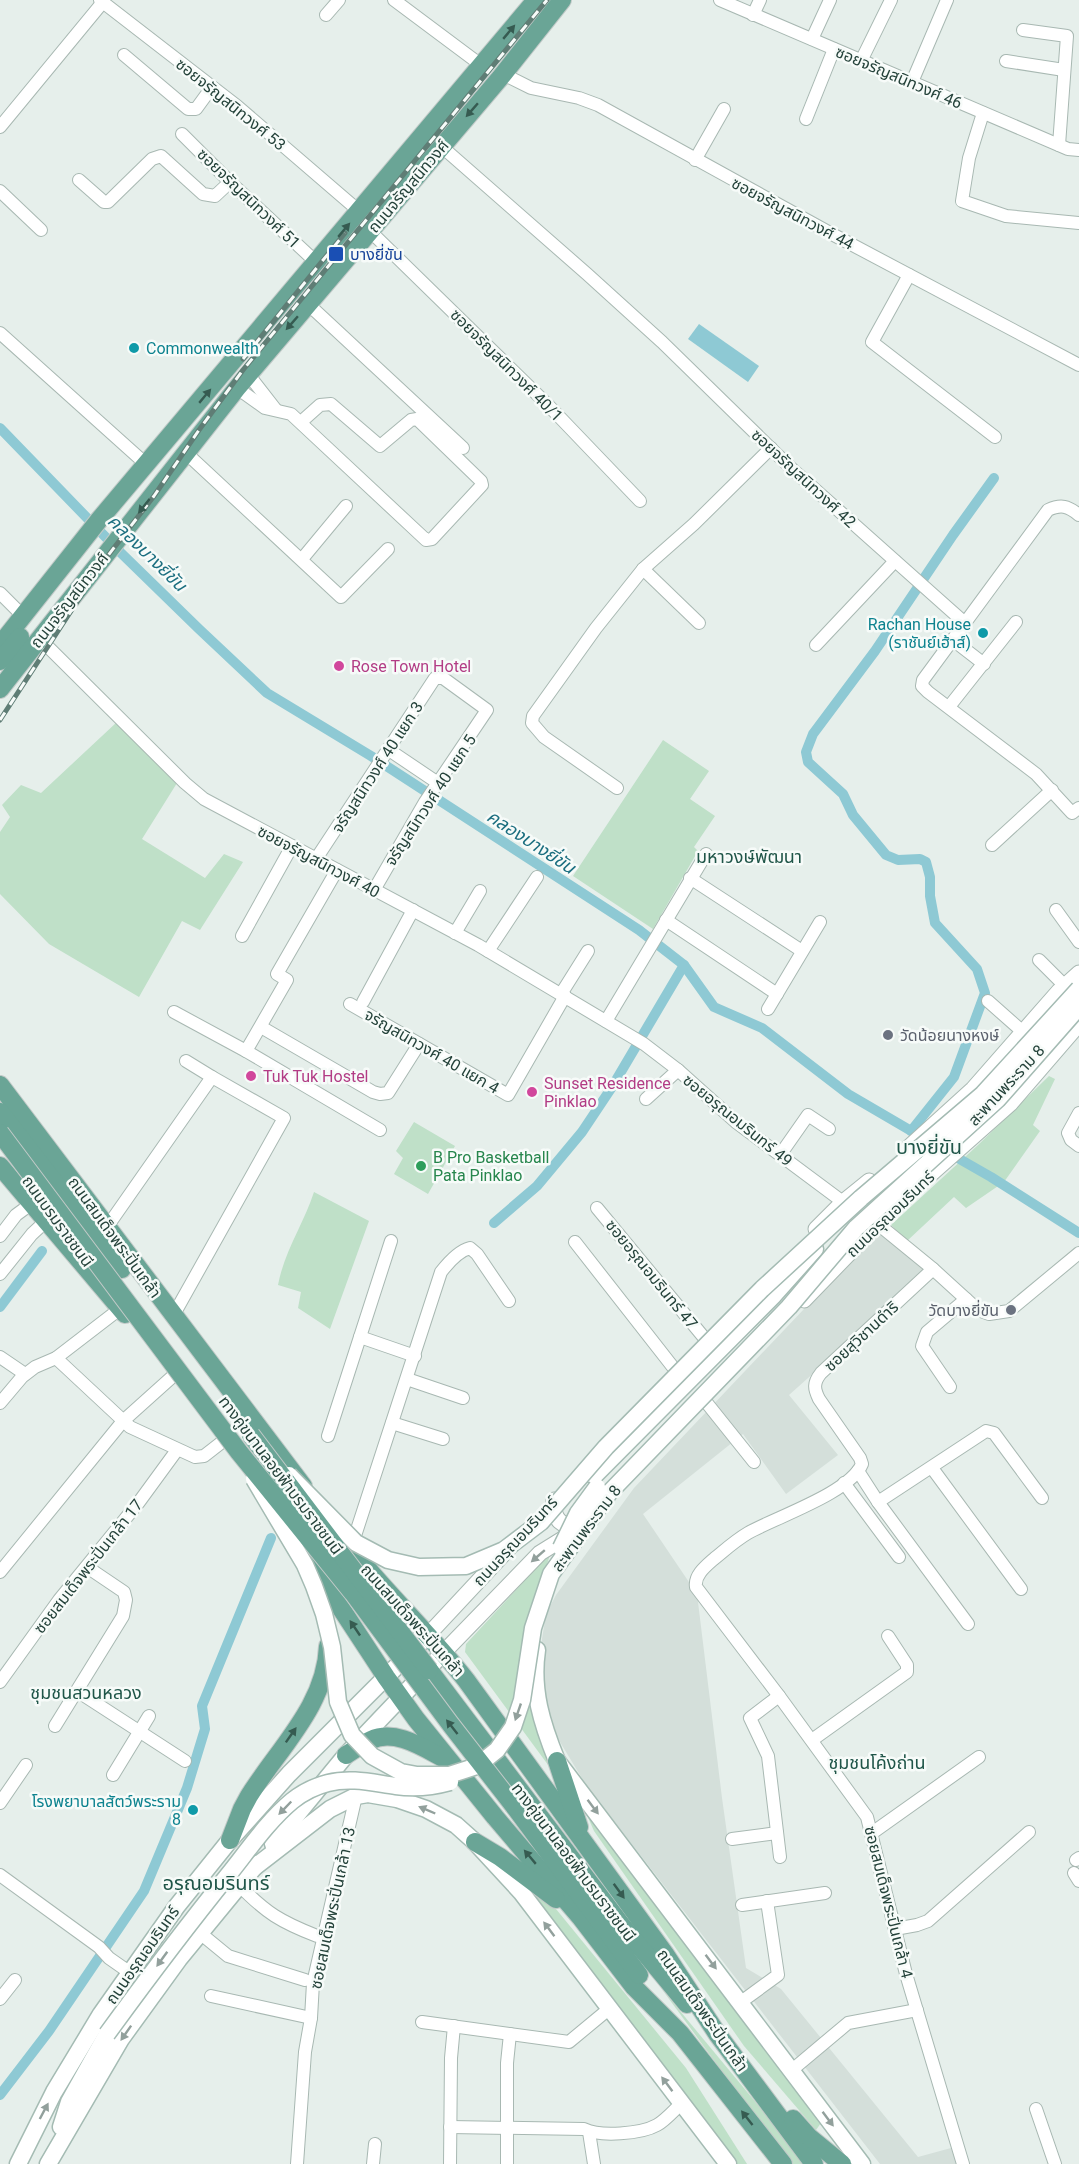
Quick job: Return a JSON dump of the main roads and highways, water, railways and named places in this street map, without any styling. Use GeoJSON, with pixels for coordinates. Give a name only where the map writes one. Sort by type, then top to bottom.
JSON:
{"type":"FeatureCollection","features":[{"type":"Feature","properties":{"kind":"main road","name":"ถนนจรัญสนิทวงศ์"},"geometry":{"type":"LineString","coordinates":[[2,688],[39,638],[104,535],[186,419],[536,0]]}},
{"type":"Feature","properties":{"kind":"main road","name":"ถนนจรัญสนิทวงศ์"},"geometry":{"type":"LineString","coordinates":[[0,645],[23,616],[186,453],[205,426],[503,74],[562,0]]}},
{"type":"Feature","properties":{"kind":"main road"},"geometry":{"type":"LineString","coordinates":[[484,62],[503,74]]}},
{"type":"Feature","properties":{"kind":"main road","name":"ถนนจรัญสนิทวงศ์"},"geometry":{"type":"LineString","coordinates":[[150,469],[205,426]]}},
{"type":"Feature","properties":{"kind":"main road","name":"ถนนจรัญสนิทวงศ์"},"geometry":{"type":"LineString","coordinates":[[0,662],[104,535]]}},
{"type":"Feature","properties":{"kind":"main road","name":"สะพานพระราม 8"},"geometry":{"type":"LineString","coordinates":[[251,1435],[347,1535],[364,1548],[388,1560],[419,1567],[466,1566],[504,1550],[541,1522],[606,1447],[762,1289],[861,1198],[983,1094],[1072,987]]}},
{"type":"Feature","properties":{"kind":"main road","name":"สะพานพระราม 8"},"geometry":{"type":"LineString","coordinates":[[239,1452],[305,1564],[314,1586],[332,1647],[341,1713],[351,1736],[384,1764],[417,1775],[449,1775],[477,1766],[497,1750],[513,1727],[522,1700],[533,1628],[550,1575],[609,1493],[789,1307],[856,1228],[998,1099],[1079,1007]]}},
{"type":"Feature","properties":{"kind":"main road","name":"ถนนสมเด็จพระปิ่นเกล้า"},"geometry":{"type":"LineString","coordinates":[[0,1085],[356,1556],[444,1652],[466,1680],[665,1954],[718,2035],[814,2164]]}},
{"type":"Feature","properties":{"kind":"main road","name":"ถนนบรมราชชนนี"},"geometry":{"type":"LineString","coordinates":[[0,1103],[72,1195],[118,1244]]}},
{"type":"Feature","properties":{"kind":"main road","name":"ทางคู่ขนานลอยฟ้าบรมราชชนนี"},"geometry":{"type":"LineString","coordinates":[[0,1112],[251,1435],[519,1802],[680,2033]]}},
{"type":"Feature","properties":{"kind":"main road","name":"ทางคู่ขนานลอยฟ้าบรมราชชนนี"},"geometry":{"type":"LineString","coordinates":[[0,1133],[239,1452],[353,1593],[451,1725],[519,1802],[656,1969],[718,2035]]}},
{"type":"Feature","properties":{"kind":"main road","name":"ถนนบรมราชชนนี"},"geometry":{"type":"LineString","coordinates":[[0,1143],[30,1181],[117,1304]]}},
{"type":"Feature","properties":{"kind":"main road","name":"ถนนสมเด็จพระปิ่นเกล้า"},"geometry":{"type":"LineString","coordinates":[[0,1166],[117,1304],[289,1531],[401,1699],[581,1918],[634,1987],[680,2033],[783,2164]]}},
{"type":"Feature","properties":{"kind":"main road"},"geometry":{"type":"LineString","coordinates":[[550,1575],[578,1513],[597,1488],[777,1299],[879,1173]]}},
{"type":"Feature","properties":{"kind":"main road"},"geometry":{"type":"LineString","coordinates":[[541,1522],[573,1497],[777,1299],[896,1205]]}},
{"type":"Feature","properties":{"kind":"main road"},"geometry":{"type":"LineString","coordinates":[[356,1556],[417,1572],[436,1571],[467,1563],[496,1548],[554,1500]]}},
{"type":"Feature","properties":{"kind":"main road"},"geometry":{"type":"LineString","coordinates":[[289,1531],[307,1538],[316,1534],[324,1525],[324,1517],[320,1508]]}},
{"type":"Feature","properties":{"kind":"main road","name":"ถนนสมเด็จพระปิ่นเกล้า"},"geometry":{"type":"LineString","coordinates":[[603,1511],[562,1568],[546,1599],[540,1623],[535,1665],[536,1697],[557,1761],[862,2164]]}},
{"type":"Feature","properties":{"kind":"main road"},"geometry":{"type":"LineString","coordinates":[[230,1840],[246,1803],[307,1712],[323,1679],[328,1649],[328,1618],[322,1580]]}},
{"type":"Feature","properties":{"kind":"main road","name":"ถนนอรุณอมรินทร์"},"geometry":{"type":"LineString","coordinates":[[18,2164],[60,2082],[101,2014],[177,1906],[230,1840],[289,1774],[428,1635]]}},
{"type":"Feature","properties":{"kind":"main road","name":"ถนนอรุณอมรินทร์"},"geometry":{"type":"LineString","coordinates":[[50,2160],[121,2039],[200,1933],[346,1755],[444,1652]]}},
{"type":"Feature","properties":{"kind":"main road"},"geometry":{"type":"LineString","coordinates":[[346,1755],[369,1740],[392,1736],[421,1746],[450,1761]]}},
{"type":"Feature","properties":{"kind":"main road"},"geometry":{"type":"LineString","coordinates":[[557,1761],[584,1843]]}},
{"type":"Feature","properties":{"kind":"main road"},"geometry":{"type":"LineString","coordinates":[[50,2160],[69,2102],[107,2034],[174,1943],[282,1810],[298,1796],[319,1785],[342,1780],[366,1780],[397,1786],[435,1786],[459,1779],[477,1766]]}},
{"type":"Feature","properties":{"kind":"main road"},"geometry":{"type":"LineString","coordinates":[[251,1870],[330,1809],[356,1796],[368,1794],[397,1798],[426,1809],[456,1825],[476,1842],[521,1892],[728,2164]]}},
{"type":"Feature","properties":{"kind":"main road"},"geometry":{"type":"LineString","coordinates":[[476,1842],[500,1857],[581,1918]]}},
{"type":"Feature","properties":{"kind":"main road"},"geometry":{"type":"LineString","coordinates":[[751,2078],[809,2137],[842,2164]]}},
{"type":"Feature","properties":{"kind":"water"},"geometry":{"type":"Polygon","coordinates":[[[699,324],[759,366],[748,382],[688,339],[699,324]]]}},
{"type":"Feature","properties":{"kind":"waterway","name":"คลองบางยี่ขัน"},"geometry":{"type":"LineString","coordinates":[[0,428],[121,553],[267,693],[371,756],[639,930],[684,965],[714,1007],[762,1028],[848,1094],[925,1139]]}},
{"type":"Feature","properties":{"kind":"waterway"},"geometry":{"type":"LineString","coordinates":[[911,1131],[954,1077],[985,993],[977,969],[935,923],[926,862],[920,859],[898,860],[886,855],[853,815],[843,794],[808,762],[806,752],[813,734],[875,651],[994,478]]}},
{"type":"Feature","properties":{"kind":"waterway"},"geometry":{"type":"LineString","coordinates":[[494,1223],[537,1186],[582,1132],[612,1087],[684,965]]}},
{"type":"Feature","properties":{"kind":"waterway","name":"คลองบางยี่ขัน"},"geometry":{"type":"LineString","coordinates":[[949,1153],[1079,1233]]}},
{"type":"Feature","properties":{"kind":"waterway"},"geometry":{"type":"LineString","coordinates":[[0,1307],[42,1251]]}},
{"type":"Feature","properties":{"kind":"waterway"},"geometry":{"type":"LineString","coordinates":[[0,2095],[49,2031],[144,1891],[187,1788],[205,1729],[202,1706],[271,1538]]}},
{"type":"Feature","properties":{"kind":"railway"},"geometry":{"type":"LineString","coordinates":[[0,720],[103,562],[154,496],[243,370],[547,0]]}},
{"type":"Feature","properties":{"kind":"railway"},"geometry":{"type":"LineString","coordinates":[[243,359],[345,233]]}},
{"type":"Feature","properties":{"kind":"place","name":"บางยี่ขัน"},"geometry":{"type":"Point","coordinates":[336,254]}},
{"type":"Feature","properties":{"kind":"place","name":"Commonwealth"},"geometry":{"type":"Point","coordinates":[134,348]}},
{"type":"Feature","properties":{"kind":"place","name":"Rachan House (ราชันย์เฮ้าส์)"},"geometry":{"type":"Point","coordinates":[983,633]}},
{"type":"Feature","properties":{"kind":"place","name":"Rose Town Hotel"},"geometry":{"type":"Point","coordinates":[339,666]}},
{"type":"Feature","properties":{"kind":"place","name":"วัดน้อยนางหงษ์"},"geometry":{"type":"Point","coordinates":[888,1035]}},
{"type":"Feature","properties":{"kind":"place","name":"Tuk Tuk Hostel"},"geometry":{"type":"Point","coordinates":[251,1076]}},
{"type":"Feature","properties":{"kind":"place","name":"Sunset Residence Pinklao"},"geometry":{"type":"Point","coordinates":[532,1092]}},
{"type":"Feature","properties":{"kind":"place","name":"B Pro Basketball Pata Pinklao"},"geometry":{"type":"Point","coordinates":[421,1166]}},
{"type":"Feature","properties":{"kind":"place","name":"วัดบางยี่ขัน"},"geometry":{"type":"Point","coordinates":[1011,1310]}},
{"type":"Feature","properties":{"kind":"place","name":"โรงพยาบาลสัตว์พระราม 8"},"geometry":{"type":"Point","coordinates":[193,1810]}},
{"type":"Feature","properties":{"kind":"district","name":"มหาวงษ์พัฒนา"},"geometry":{"type":"Point","coordinates":[749,857]}},
{"type":"Feature","properties":{"kind":"district","name":"บางยี่ขัน"},"geometry":{"type":"Point","coordinates":[929,1147]}},
{"type":"Feature","properties":{"kind":"district","name":"ชุมชนสวนหลวง"},"geometry":{"type":"Point","coordinates":[86,1693]}},
{"type":"Feature","properties":{"kind":"district","name":"ชุมชนโค้งถ่าน"},"geometry":{"type":"Point","coordinates":[877,1763]}},
{"type":"Feature","properties":{"kind":"district","name":"อรุณอมรินทร์"},"geometry":{"type":"Point","coordinates":[216,1883]}}]}
